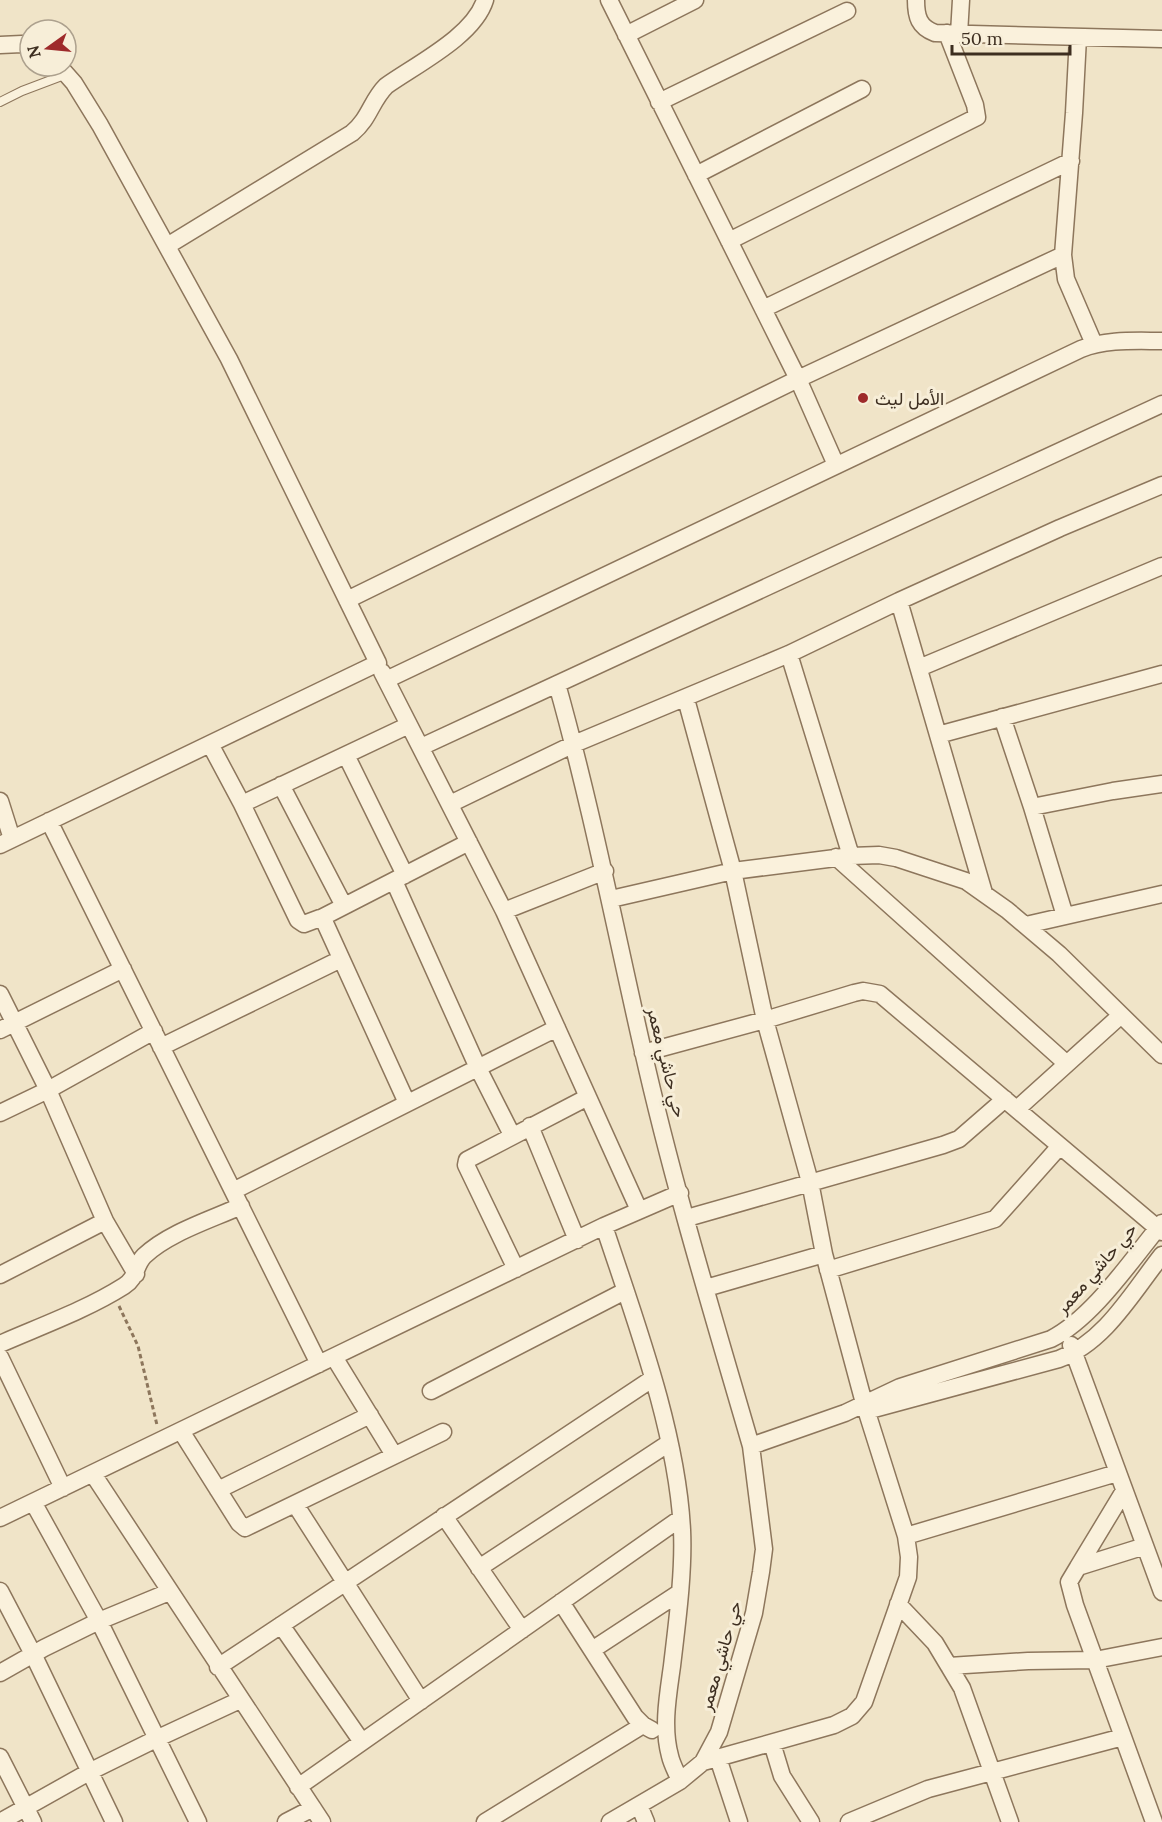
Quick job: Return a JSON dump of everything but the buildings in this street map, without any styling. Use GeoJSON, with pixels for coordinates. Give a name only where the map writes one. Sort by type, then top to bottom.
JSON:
{"type":"FeatureCollection","features":[{"type":"Feature","properties":{"kind":"street"},"geometry":{"type":"LineString","coordinates":[[167,246],[352,133],[363,124],[377,94],[463,33],[482,11],[485,0]]}},
{"type":"Feature","properties":{"kind":"street"},"geometry":{"type":"LineString","coordinates":[[609,0],[798,380],[836,465]]}},
{"type":"Feature","properties":{"kind":"street"},"geometry":{"type":"LineString","coordinates":[[626,35],[695,0]]}},
{"type":"Feature","properties":{"kind":"street"},"geometry":{"type":"LineString","coordinates":[[916,0],[919,21],[925,29],[935,33],[1162,39]]}},
{"type":"Feature","properties":{"kind":"street"},"geometry":{"type":"LineString","coordinates":[[729,241],[977,117],[953,34],[961,0]]}},
{"type":"Feature","properties":{"kind":"street"},"geometry":{"type":"LineString","coordinates":[[659,102],[847,10]]}},
{"type":"Feature","properties":{"kind":"street"},"geometry":{"type":"LineString","coordinates":[[1077,37],[1071,161],[1063,255],[1066,279],[1094,344]]}},
{"type":"Feature","properties":{"kind":"street"},"geometry":{"type":"LineString","coordinates":[[0,45],[18,44]]}},
{"type":"Feature","properties":{"kind":"street"},"geometry":{"type":"LineString","coordinates":[[68,78],[100,125],[229,359],[378,663],[504,911],[639,1210]]}},
{"type":"Feature","properties":{"kind":"street"},"geometry":{"type":"LineString","coordinates":[[696,175],[862,89]]}},
{"type":"Feature","properties":{"kind":"street"},"geometry":{"type":"LineString","coordinates":[[763,309],[1071,161]]}},
{"type":"Feature","properties":{"kind":"street"},"geometry":{"type":"LineString","coordinates":[[347,600],[798,380],[1063,255]]}},
{"type":"Feature","properties":{"kind":"street"},"geometry":{"type":"LineString","coordinates":[[387,680],[1094,344],[1162,341]]}},
{"type":"Feature","properties":{"kind":"street"},"geometry":{"type":"LineString","coordinates":[[421,747],[1162,404]]}},
{"type":"Feature","properties":{"kind":"street"},"geometry":{"type":"LineString","coordinates":[[450,804],[574,744],[789,654],[1060,528],[1162,485]]}},
{"type":"Feature","properties":{"kind":"street"},"geometry":{"type":"LineString","coordinates":[[919,668],[1162,566]]}},
{"type":"Feature","properties":{"kind":"street"},"geometry":{"type":"LineString","coordinates":[[899,601],[984,893]]}},
{"type":"Feature","properties":{"kind":"street"},"geometry":{"type":"LineString","coordinates":[[789,654],[843,856],[1067,1064]]}},
{"type":"Feature","properties":{"kind":"street"},"geometry":{"type":"LineString","coordinates":[[0,801],[6,842],[378,663]]}},
{"type":"Feature","properties":{"kind":"street"},"geometry":{"type":"LineString","coordinates":[[938,735],[1162,674]]}},
{"type":"Feature","properties":{"kind":"street","name":"حي حاشي معمر"},"geometry":{"type":"LineString","coordinates":[[557,684],[605,872],[643,1053],[751,1446],[764,1549],[754,1613],[711,1760],[681,1781],[610,1822]]}},
{"type":"Feature","properties":{"kind":"street"},"geometry":{"type":"LineString","coordinates":[[686,699],[733,871],[765,1020],[810,1182],[826,1262],[861,1408],[906,1536],[909,1557],[908,1577],[864,1702],[852,1716],[834,1725],[711,1760],[739,1822]]}},
{"type":"Feature","properties":{"kind":"street"},"geometry":{"type":"LineString","coordinates":[[1002,717],[1065,916]]}},
{"type":"Feature","properties":{"kind":"street"},"geometry":{"type":"LineString","coordinates":[[242,804],[409,724]]}},
{"type":"Feature","properties":{"kind":"street"},"geometry":{"type":"LineString","coordinates":[[210,744],[298,920],[304,924],[321,918],[469,842]]}},
{"type":"Feature","properties":{"kind":"street"},"geometry":{"type":"LineString","coordinates":[[346,755],[478,1068],[512,1136]]}},
{"type":"Feature","properties":{"kind":"street"},"geometry":{"type":"LineString","coordinates":[[1032,807],[1162,784]]}},
{"type":"Feature","properties":{"kind":"street"},"geometry":{"type":"LineString","coordinates":[[281,785],[344,906]]}},
{"type":"Feature","properties":{"kind":"street"},"geometry":{"type":"LineString","coordinates":[[49,821],[241,1206],[327,1361],[370,1415],[394,1455]]}},
{"type":"Feature","properties":{"kind":"street"},"geometry":{"type":"LineString","coordinates":[[611,899],[733,871],[843,856],[879,855],[915,864],[966,881],[1026,925],[1059,954],[1162,1055]]}},
{"type":"Feature","properties":{"kind":"street"},"geometry":{"type":"LineString","coordinates":[[504,911],[605,872]]}},
{"type":"Feature","properties":{"kind":"street"},"geometry":{"type":"LineString","coordinates":[[1026,925],[1162,894]]}},
{"type":"Feature","properties":{"kind":"street"},"geometry":{"type":"LineString","coordinates":[[321,918],[407,1103]]}},
{"type":"Feature","properties":{"kind":"street"},"geometry":{"type":"LineString","coordinates":[[161,1047],[341,959]]}},
{"type":"Feature","properties":{"kind":"street"},"geometry":{"type":"LineString","coordinates":[[7,1026],[123,969]]}},
{"type":"Feature","properties":{"kind":"street"},"geometry":{"type":"LineString","coordinates":[[643,1053],[854,993],[863,991],[880,993],[1060,1146],[1161,1227]]}},
{"type":"Feature","properties":{"kind":"street"},"geometry":{"type":"LineString","coordinates":[[0,994],[7,1026],[48,1090],[105,1221],[136,1274]]}},
{"type":"Feature","properties":{"kind":"street"},"geometry":{"type":"LineString","coordinates":[[687,1218],[943,1145],[1011,1104],[1067,1064],[1120,1016]]}},
{"type":"Feature","properties":{"kind":"street"},"geometry":{"type":"LineString","coordinates":[[233,1191],[557,1028]]}},
{"type":"Feature","properties":{"kind":"street"},"geometry":{"type":"LineString","coordinates":[[0,1113],[48,1090],[153,1031]]}},
{"type":"Feature","properties":{"kind":"street"},"geometry":{"type":"LineString","coordinates":[[516,1269],[466,1165],[467,1160],[470,1156],[588,1096]]}},
{"type":"Feature","properties":{"kind":"street"},"geometry":{"type":"LineString","coordinates":[[530,1126],[576,1240]]}},
{"type":"Feature","properties":{"kind":"street"},"geometry":{"type":"LineString","coordinates":[[706,1288],[826,1262],[995,1219],[1060,1146]]}},
{"type":"Feature","properties":{"kind":"street"},"geometry":{"type":"LineString","coordinates":[[0,1518],[576,1240],[680,1193]]}},
{"type":"Feature","properties":{"kind":"street"},"geometry":{"type":"LineString","coordinates":[[0,1344],[93,1303],[127,1284],[136,1274],[142,1257],[174,1236],[241,1206]]}},
{"type":"Feature","properties":{"kind":"street"},"geometry":{"type":"LineString","coordinates":[[0,1275],[105,1221]]}},
{"type":"Feature","properties":{"kind":"street"},"geometry":{"type":"LineString","coordinates":[[604,1227],[652,1379],[678,1487],[682,1532],[666,1736],[670,1758],[681,1781]]}},
{"type":"Feature","properties":{"kind":"street","name":"حي حاشي معمر"},"geometry":{"type":"LineString","coordinates":[[861,1408],[900,1387],[1051,1339],[1066,1331],[1091,1308],[1161,1227]]}},
{"type":"Feature","properties":{"kind":"street","name":"حي حاشي معمر"},"geometry":{"type":"LineString","coordinates":[[751,1446],[861,1408],[1059,1359],[1075,1353],[1103,1331],[1162,1256]]}},
{"type":"Feature","properties":{"kind":"street"},"geometry":{"type":"LineString","coordinates":[[431,1391],[625,1291]]}},
{"type":"Feature","properties":{"kind":"street"},"geometry":{"type":"LineString","coordinates":[[1066,1331],[1162,1592]]}},
{"type":"Feature","properties":{"kind":"street"},"geometry":{"type":"LineString","coordinates":[[0,1357],[63,1488]]}},
{"type":"Feature","properties":{"kind":"street"},"geometry":{"type":"LineString","coordinates":[[218,1667],[652,1379]]}},
{"type":"Feature","properties":{"kind":"street"},"geometry":{"type":"LineString","coordinates":[[218,1490],[370,1415]]}},
{"type":"Feature","properties":{"kind":"street"},"geometry":{"type":"LineString","coordinates":[[181,1431],[239,1523],[245,1528],[443,1431]]}},
{"type":"Feature","properties":{"kind":"street"},"geometry":{"type":"LineString","coordinates":[[479,1568],[669,1443]]}},
{"type":"Feature","properties":{"kind":"street"},"geometry":{"type":"LineString","coordinates":[[906,1536],[1117,1473]]}},
{"type":"Feature","properties":{"kind":"street"},"geometry":{"type":"LineString","coordinates":[[93,1474],[317,1815],[286,1822]]}},
{"type":"Feature","properties":{"kind":"street"},"geometry":{"type":"LineString","coordinates":[[1124,1491],[1069,1582],[1154,1822]]}},
{"type":"Feature","properties":{"kind":"street"},"geometry":{"type":"LineString","coordinates":[[33,1502],[99,1621],[198,1822]]}},
{"type":"Feature","properties":{"kind":"street"},"geometry":{"type":"LineString","coordinates":[[295,1504],[421,1701]]}},
{"type":"Feature","properties":{"kind":"street"},"geometry":{"type":"LineString","coordinates":[[444,1516],[522,1630]]}},
{"type":"Feature","properties":{"kind":"street"},"geometry":{"type":"LineString","coordinates":[[298,1787],[681,1518]]}},
{"type":"Feature","properties":{"kind":"street"},"geometry":{"type":"LineString","coordinates":[[1078,1567],[1145,1546]]}},
{"type":"Feature","properties":{"kind":"street"},"geometry":{"type":"LineString","coordinates":[[0,1591],[114,1822]]}},
{"type":"Feature","properties":{"kind":"street"},"geometry":{"type":"LineString","coordinates":[[0,1672],[99,1621],[169,1592]]}},
{"type":"Feature","properties":{"kind":"street"},"geometry":{"type":"LineString","coordinates":[[592,1650],[679,1593]]}},
{"type":"Feature","properties":{"kind":"street"},"geometry":{"type":"LineString","coordinates":[[561,1602],[635,1717],[643,1725],[666,1736]]}},
{"type":"Feature","properties":{"kind":"street"},"geometry":{"type":"LineString","coordinates":[[898,1605],[935,1643],[962,1688],[1010,1822]]}},
{"type":"Feature","properties":{"kind":"street"},"geometry":{"type":"LineString","coordinates":[[281,1625],[362,1742]]}},
{"type":"Feature","properties":{"kind":"street"},"geometry":{"type":"LineString","coordinates":[[949,1666],[1095,1660],[1162,1647]]}},
{"type":"Feature","properties":{"kind":"street"},"geometry":{"type":"LineString","coordinates":[[0,1822],[29,1815],[89,1772],[240,1700]]}},
{"type":"Feature","properties":{"kind":"street"},"geometry":{"type":"LineString","coordinates":[[485,1822],[643,1725]]}},
{"type":"Feature","properties":{"kind":"street"},"geometry":{"type":"LineString","coordinates":[[849,1822],[928,1789],[1123,1737]]}},
{"type":"Feature","properties":{"kind":"street"},"geometry":{"type":"LineString","coordinates":[[772,1743],[782,1776],[811,1822]]}},
{"type":"Feature","properties":{"kind":"street"},"geometry":{"type":"LineString","coordinates":[[0,1757],[29,1815]]}},
{"type":"Feature","properties":{"kind":"street"},"geometry":{"type":"LineString","coordinates":[[639,1805],[646,1822]]}},
{"type":"Feature","properties":{"kind":"lane"},"geometry":{"type":"LineString","coordinates":[[0,102],[47,78]]}},
{"type":"Feature","properties":{"kind":"path"},"geometry":{"type":"LineString","coordinates":[[112,1292],[138,1346],[160,1441]]}},
{"type":"Feature","properties":{"kind":"place","name":"الأمل ليث"},"geometry":{"type":"Point","coordinates":[863,398]}}]}
